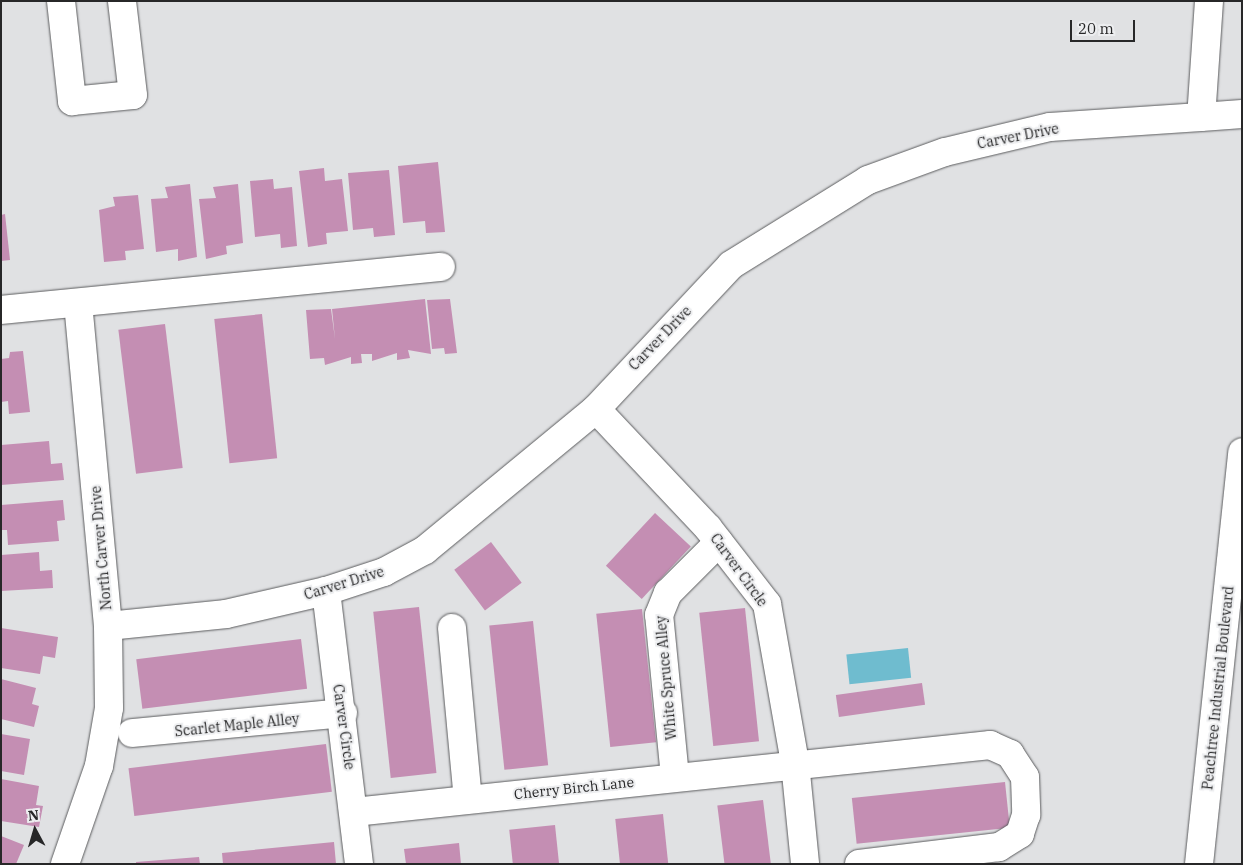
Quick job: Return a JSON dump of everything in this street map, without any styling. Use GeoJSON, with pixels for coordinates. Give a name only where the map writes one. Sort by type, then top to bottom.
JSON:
{"type":"FeatureCollection","features":[{"type":"Feature","properties":{"kind":"main road"},"geometry":{"type":"LineString","coordinates":[[61,1],[72,101],[133,95],[122,1]]}},
{"type":"Feature","properties":{"kind":"main road"},"geometry":{"type":"LineString","coordinates":[[1201,117],[1209,1]]}},
{"type":"Feature","properties":{"kind":"main road","name":"Carver Drive"},"geometry":{"type":"LineString","coordinates":[[108,626],[226,614],[326,591],[384,572],[425,550],[596,409],[731,265],[868,180],[945,152],[1050,127],[1242,114]]}},
{"type":"Feature","properties":{"kind":"main road"},"geometry":{"type":"LineString","coordinates":[[1,310],[441,266]]}},
{"type":"Feature","properties":{"kind":"main road","name":"North Carver Drive"},"geometry":{"type":"LineString","coordinates":[[65,864],[99,766],[109,708],[108,626],[78,303]]}},
{"type":"Feature","properties":{"kind":"main road","name":"Carver Circle"},"geometry":{"type":"LineString","coordinates":[[596,409],[719,542],[767,604],[795,763],[805,864]]}},
{"type":"Feature","properties":{"kind":"main road","name":"Peachtree Industrial Boulevard"},"geometry":{"type":"LineString","coordinates":[[1199,864],[1242,452]]}},
{"type":"Feature","properties":{"kind":"main road","name":"White Spruce Alley"},"geometry":{"type":"LineString","coordinates":[[675,776],[659,615],[668,593],[719,542]]}},
{"type":"Feature","properties":{"kind":"main road","name":"Carver Circle"},"geometry":{"type":"LineString","coordinates":[[326,591],[359,864]]}},
{"type":"Feature","properties":{"kind":"main road"},"geometry":{"type":"LineString","coordinates":[[452,628],[468,799]]}},
{"type":"Feature","properties":{"kind":"main road","name":"Scarlet Maple Alley"},"geometry":{"type":"LineString","coordinates":[[132,733],[342,713]]}},
{"type":"Feature","properties":{"kind":"main road","name":"Cherry Birch Lane"},"geometry":{"type":"LineString","coordinates":[[354,812],[795,763],[990,744],[1010,754],[1025,777],[1026,815],[1020,834],[999,847],[859,864]]}},
{"type":"Feature","properties":{"kind":"water"},"geometry":{"type":"Polygon","coordinates":[[[908,648],[911,678],[849,684],[846,654],[908,648]]]}},
{"type":"Feature","properties":{"kind":"building"},"geometry":{"type":"Polygon","coordinates":[[[438,162],[445,232],[426,233],[425,221],[403,223],[398,166],[438,162]]]}},
{"type":"Feature","properties":{"kind":"building"},"geometry":{"type":"Polygon","coordinates":[[[324,168],[325,181],[342,179],[348,231],[326,233],[327,244],[308,247],[299,171],[324,168]]]}},
{"type":"Feature","properties":{"kind":"building"},"geometry":{"type":"Polygon","coordinates":[[[389,170],[395,235],[374,237],[373,228],[353,230],[348,173],[389,170]]]}},
{"type":"Feature","properties":{"kind":"building"},"geometry":{"type":"Polygon","coordinates":[[[273,179],[274,189],[292,187],[297,246],[281,248],[280,234],[255,237],[250,181],[273,179]]]}},
{"type":"Feature","properties":{"kind":"building"},"geometry":{"type":"Polygon","coordinates":[[[190,184],[197,257],[178,261],[178,249],[156,252],[151,199],[168,198],[165,187],[190,184]]]}},
{"type":"Feature","properties":{"kind":"building"},"geometry":{"type":"Polygon","coordinates":[[[238,184],[243,243],[226,246],[227,254],[206,259],[199,199],[216,198],[213,187],[238,184]]]}},
{"type":"Feature","properties":{"kind":"building"},"geometry":{"type":"Polygon","coordinates":[[[138,195],[144,249],[125,251],[126,260],[104,262],[99,210],[115,206],[113,197],[138,195]]]}},
{"type":"Feature","properties":{"kind":"building"},"geometry":{"type":"Polygon","coordinates":[[[5,214],[10,260],[1,261],[1,215],[5,214]]]}},
{"type":"Feature","properties":{"kind":"building"},"geometry":{"type":"Polygon","coordinates":[[[425,299],[431,354],[408,350],[410,358],[397,360],[397,353],[372,361],[372,354],[361,354],[362,363],[351,364],[351,357],[325,365],[324,358],[310,359],[306,310],[331,309],[335,339],[332,309],[425,299]]]}},
{"type":"Feature","properties":{"kind":"building"},"geometry":{"type":"Polygon","coordinates":[[[450,299],[457,353],[445,354],[444,348],[432,349],[427,300],[450,299]]]}},
{"type":"Feature","properties":{"kind":"building"},"geometry":{"type":"Polygon","coordinates":[[[262,314],[277,458],[229,463],[214,319],[262,314]]]}},
{"type":"Feature","properties":{"kind":"building"},"geometry":{"type":"Polygon","coordinates":[[[165,324],[183,468],[136,474],[118,330],[165,324]]]}},
{"type":"Feature","properties":{"kind":"building"},"geometry":{"type":"Polygon","coordinates":[[[23,351],[30,412],[9,414],[8,401],[1,402],[1,359],[9,358],[10,352],[23,351]]]}},
{"type":"Feature","properties":{"kind":"building"},"geometry":{"type":"Polygon","coordinates":[[[49,441],[51,464],[62,463],[64,480],[1,485],[1,445],[49,441]]]}},
{"type":"Feature","properties":{"kind":"building"},"geometry":{"type":"Polygon","coordinates":[[[63,500],[65,520],[57,521],[59,541],[8,545],[7,530],[1,530],[1,505],[63,500]]]}},
{"type":"Feature","properties":{"kind":"building"},"geometry":{"type":"Polygon","coordinates":[[[655,513],[691,546],[642,599],[606,566],[655,513]]]}},
{"type":"Feature","properties":{"kind":"building"},"geometry":{"type":"Polygon","coordinates":[[[491,542],[522,583],[485,610],[454,570],[491,542]]]}},
{"type":"Feature","properties":{"kind":"building"},"geometry":{"type":"Polygon","coordinates":[[[39,552],[40,571],[52,570],[53,588],[1,591],[1,555],[39,552]]]}},
{"type":"Feature","properties":{"kind":"building"},"geometry":{"type":"Polygon","coordinates":[[[419,607],[436,773],[391,778],[373,612],[419,607]]]}},
{"type":"Feature","properties":{"kind":"building"},"geometry":{"type":"Polygon","coordinates":[[[745,608],[759,741],[713,746],[699,613],[745,608]]]}},
{"type":"Feature","properties":{"kind":"building"},"geometry":{"type":"Polygon","coordinates":[[[642,609],[656,742],[610,747],[596,614],[642,609]]]}},
{"type":"Feature","properties":{"kind":"building"},"geometry":{"type":"Polygon","coordinates":[[[533,621],[548,765],[504,770],[489,626],[533,621]]]}},
{"type":"Feature","properties":{"kind":"building"},"geometry":{"type":"Polygon","coordinates":[[[1,628],[58,637],[55,658],[43,656],[40,674],[1,668],[1,628]]]}},
{"type":"Feature","properties":{"kind":"building"},"geometry":{"type":"Polygon","coordinates":[[[301,639],[307,689],[142,709],[136,659],[301,639]]]}},
{"type":"Feature","properties":{"kind":"building"},"geometry":{"type":"Polygon","coordinates":[[[1,679],[36,688],[32,704],[39,706],[34,727],[1,719],[1,679]]]}},
{"type":"Feature","properties":{"kind":"building"},"geometry":{"type":"Polygon","coordinates":[[[922,683],[925,705],[839,717],[836,695],[922,683]]]}},
{"type":"Feature","properties":{"kind":"building"},"geometry":{"type":"Polygon","coordinates":[[[1,734],[30,739],[24,775],[1,771],[1,734]]]}},
{"type":"Feature","properties":{"kind":"building"},"geometry":{"type":"Polygon","coordinates":[[[326,744],[332,792],[134,816],[128,768],[326,744]]]}},
{"type":"Feature","properties":{"kind":"building"},"geometry":{"type":"Polygon","coordinates":[[[1,779],[39,786],[36,805],[43,806],[39,827],[1,821],[1,779]]]}},
{"type":"Feature","properties":{"kind":"building"},"geometry":{"type":"Polygon","coordinates":[[[1005,782],[1010,828],[857,844],[852,798],[1005,782]]]}},
{"type":"Feature","properties":{"kind":"building"},"geometry":{"type":"Polygon","coordinates":[[[763,800],[771,864],[725,864],[717,806],[763,800]]]}},
{"type":"Feature","properties":{"kind":"building"},"geometry":{"type":"Polygon","coordinates":[[[663,814],[668,864],[620,864],[615,819],[663,814]]]}},
{"type":"Feature","properties":{"kind":"building"},"geometry":{"type":"Polygon","coordinates":[[[555,825],[559,864],[513,864],[509,830],[555,825]]]}},
{"type":"Feature","properties":{"kind":"building"},"geometry":{"type":"Polygon","coordinates":[[[1,836],[24,845],[16,864],[1,864],[1,836]]]}},
{"type":"Feature","properties":{"kind":"building"},"geometry":{"type":"Polygon","coordinates":[[[334,842],[336,864],[223,864],[222,853],[334,842]]]}},
{"type":"Feature","properties":{"kind":"building"},"geometry":{"type":"Polygon","coordinates":[[[459,843],[461,864],[406,864],[404,849],[459,843]]]}},
{"type":"Feature","properties":{"kind":"building"},"geometry":{"type":"Polygon","coordinates":[[[199,857],[200,864],[136,864],[136,862],[199,857]]]}}]}
